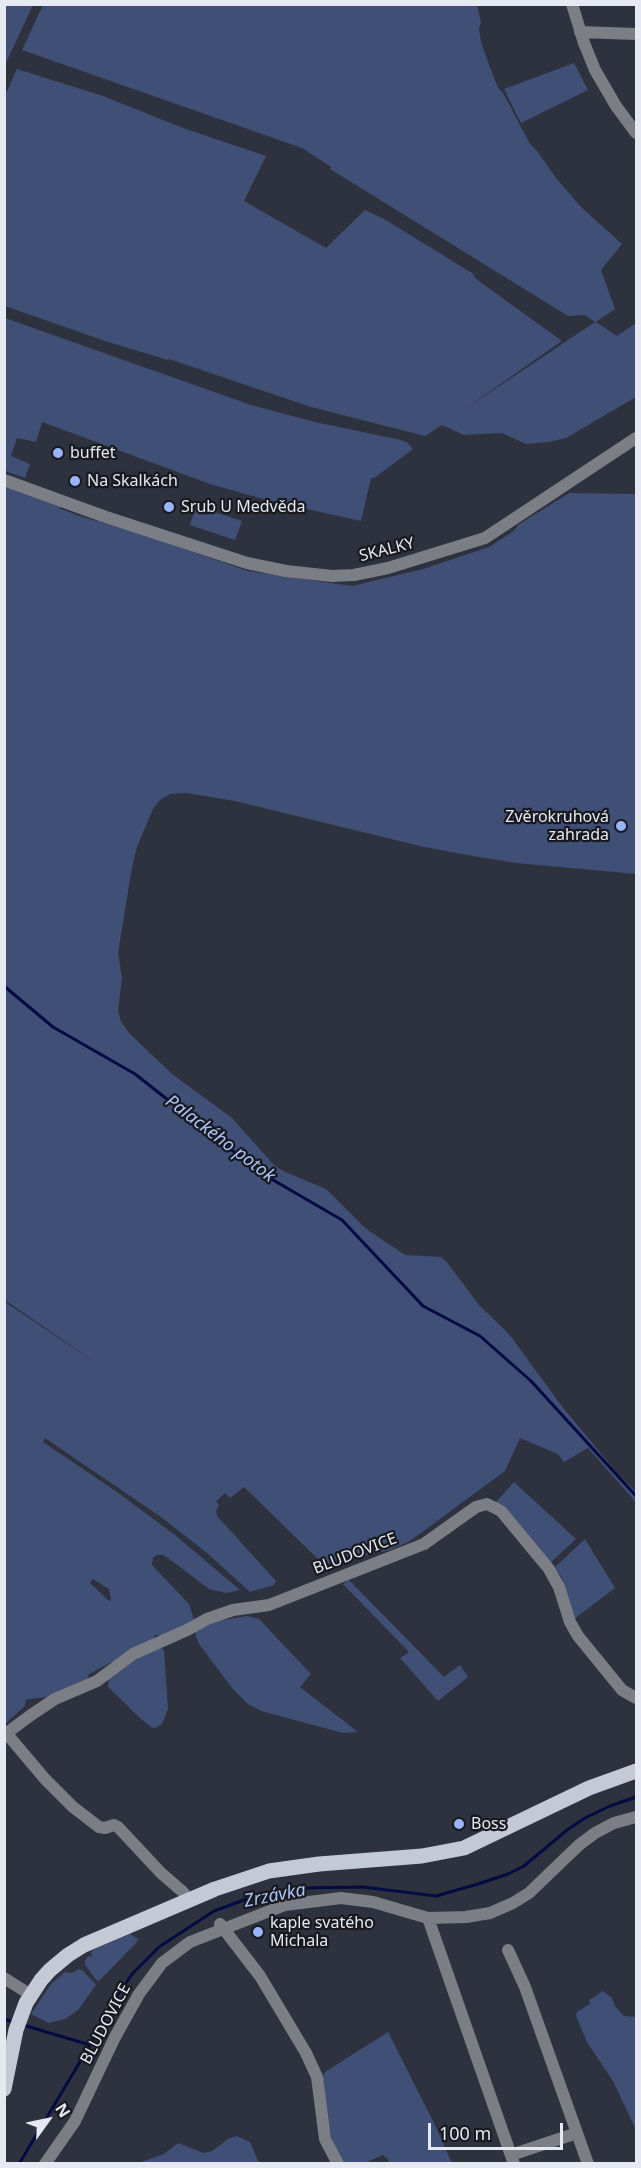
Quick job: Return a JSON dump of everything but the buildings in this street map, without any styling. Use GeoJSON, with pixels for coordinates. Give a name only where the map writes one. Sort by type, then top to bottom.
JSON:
{"type":"FeatureCollection","features":[{"type":"Feature","properties":{"kind":"main road"},"geometry":{"type":"LineString","coordinates":[[4,2089],[18,2024],[31,1995],[50,1970],[74,1951],[107,1934],[227,1884],[269,1870],[422,1856],[464,1848],[589,1788],[636,1771]]}},
{"type":"Feature","properties":{"kind":"street"},"geometry":{"type":"LineString","coordinates":[[572,4],[592,63],[607,92],[636,132]]}},
{"type":"Feature","properties":{"kind":"street"},"geometry":{"type":"LineString","coordinates":[[580,32],[636,34]]}},
{"type":"Feature","properties":{"kind":"street","name":"SKALKY"},"geometry":{"type":"LineString","coordinates":[[4,480],[247,563],[286,571],[332,576],[354,575],[388,568],[485,538],[636,438]]}},
{"type":"Feature","properties":{"kind":"street","name":"BLUDOVICE"},"geometry":{"type":"LineString","coordinates":[[189,1900],[118,1827],[114,1825],[101,1828],[73,1807],[6,1735],[56,1699],[97,1681],[133,1654],[207,1619],[232,1610],[269,1605],[424,1544],[476,1507],[486,1504],[501,1510],[549,1569],[559,1587],[570,1622],[578,1636],[622,1690],[636,1698]]}},
{"type":"Feature","properties":{"kind":"street","name":"BLUDOVICE"},"geometry":{"type":"LineString","coordinates":[[45,2163],[75,2121],[115,2037],[139,1994],[162,1963],[190,1942],[222,1927],[285,1905],[341,1899],[373,1902],[428,1918],[466,1917],[490,1912],[513,1904],[544,1880],[579,1845],[595,1833],[614,1823],[636,1817]]}},
{"type":"Feature","properties":{"kind":"street"},"geometry":{"type":"LineString","coordinates":[[428,1918],[512,2159],[577,2133]]}},
{"type":"Feature","properties":{"kind":"street"},"geometry":{"type":"LineString","coordinates":[[222,1927],[260,1977],[306,2054],[317,2078],[325,2139],[338,2163]]}},
{"type":"Feature","properties":{"kind":"street"},"geometry":{"type":"LineString","coordinates":[[508,1950],[525,1987],[588,2163]]}},
{"type":"Feature","properties":{"kind":"street"},"geometry":{"type":"LineString","coordinates":[[4,1978],[31,1995]]}},
{"type":"Feature","properties":{"kind":"shaded area"},"geometry":{"type":"Polygon","coordinates":[[[4,5],[33,5],[5,65],[4,5]]]}},
{"type":"Feature","properties":{"kind":"shaded area"},"geometry":{"type":"Polygon","coordinates":[[[43,5],[477,5],[481,22],[479,28],[481,42],[489,65],[498,88],[503,93],[530,144],[581,207],[622,244],[601,270],[615,309],[596,322],[617,336],[636,323],[636,397],[566,438],[549,442],[526,444],[502,433],[464,435],[442,425],[425,436],[311,407],[169,359],[105,341],[5,306],[5,95],[17,69],[103,96],[183,128],[266,156],[244,201],[326,248],[365,210],[384,219],[472,273],[476,279],[562,341],[462,411],[595,322],[585,315],[568,316],[330,169],[331,167],[302,148],[22,50],[43,5]]]}},
{"type":"Feature","properties":{"kind":"shaded area"},"geometry":{"type":"Polygon","coordinates":[[[574,63],[588,90],[521,123],[504,89],[574,63]]]}},
{"type":"Feature","properties":{"kind":"shaded area"},"geometry":{"type":"Polygon","coordinates":[[[5,318],[251,405],[315,422],[401,440],[413,449],[371,478],[361,521],[270,501],[210,484],[42,422],[36,442],[17,438],[11,456],[30,464],[25,478],[5,471],[5,318]]]}},
{"type":"Feature","properties":{"kind":"shaded area"},"geometry":{"type":"Polygon","coordinates":[[[4,480],[66,502],[59,508],[79,516],[136,532],[248,571],[352,586],[423,569],[489,547],[514,531],[518,525],[569,493],[636,494],[636,874],[516,863],[467,855],[420,846],[235,801],[186,793],[170,794],[160,800],[153,809],[137,847],[132,867],[118,953],[122,978],[118,1010],[121,1022],[129,1033],[172,1074],[232,1118],[273,1164],[283,1171],[326,1189],[365,1228],[405,1255],[441,1257],[446,1261],[479,1305],[509,1334],[561,1405],[616,1472],[636,1492],[636,1502],[588,1448],[564,1462],[558,1454],[520,1438],[505,1471],[410,1541],[390,1550],[364,1556],[357,1553],[324,1565],[244,1487],[230,1498],[225,1493],[216,1501],[219,1505],[216,1511],[217,1516],[276,1581],[274,1585],[250,1592],[207,1553],[161,1517],[45,1438],[43,1442],[175,1535],[240,1590],[226,1593],[209,1589],[163,1555],[157,1555],[153,1558],[152,1565],[189,1604],[194,1620],[159,1638],[159,1635],[155,1635],[153,1640],[89,1674],[88,1678],[49,1697],[28,1699],[25,1701],[25,1706],[5,1724],[5,1302],[99,1365],[5,1300],[4,480]],[[93,1579],[90,1583],[109,1601],[111,1599],[109,1589],[93,1579]]]}},
{"type":"Feature","properties":{"kind":"shaded area"},"geometry":{"type":"Polygon","coordinates":[[[196,506],[242,521],[235,540],[190,525],[196,506]]]}},
{"type":"Feature","properties":{"kind":"shaded area"},"geometry":{"type":"Polygon","coordinates":[[[514,1482],[576,1539],[550,1563],[496,1502],[514,1482]]]}},
{"type":"Feature","properties":{"kind":"shaded area"},"geometry":{"type":"Polygon","coordinates":[[[585,1539],[615,1588],[574,1619],[562,1578],[555,1567],[585,1539]]]}},
{"type":"Feature","properties":{"kind":"shaded area"},"geometry":{"type":"Polygon","coordinates":[[[349,1580],[444,1677],[460,1665],[468,1677],[438,1701],[400,1658],[409,1652],[343,1584],[349,1580]]]}},
{"type":"Feature","properties":{"kind":"shaded area"},"geometry":{"type":"Polygon","coordinates":[[[247,1616],[259,1619],[311,1674],[300,1687],[358,1732],[343,1733],[261,1711],[248,1704],[232,1688],[199,1644],[195,1633],[198,1629],[218,1621],[247,1616]]]}},
{"type":"Feature","properties":{"kind":"shaded area"},"geometry":{"type":"Polygon","coordinates":[[[160,1645],[164,1651],[168,1709],[162,1724],[155,1728],[140,1718],[108,1687],[109,1677],[127,1663],[160,1645]]]}},
{"type":"Feature","properties":{"kind":"shaded area"},"geometry":{"type":"Polygon","coordinates":[[[130,1934],[138,1939],[136,1943],[98,1982],[85,1965],[88,1956],[92,1957],[91,1952],[97,1948],[130,1934]]]}},
{"type":"Feature","properties":{"kind":"shaded area"},"geometry":{"type":"Polygon","coordinates":[[[79,1969],[96,1985],[78,2010],[65,2019],[49,2023],[31,2014],[51,1984],[65,1972],[72,1973],[79,1969]]]}},
{"type":"Feature","properties":{"kind":"shaded area"},"geometry":{"type":"Polygon","coordinates":[[[603,1991],[612,1998],[615,2006],[624,2016],[636,2017],[636,2130],[613,2081],[587,2042],[576,2016],[577,2012],[590,2004],[589,2000],[603,1991]]]}},
{"type":"Feature","properties":{"kind":"shaded area"},"geometry":{"type":"Polygon","coordinates":[[[388,2032],[452,2163],[389,2163],[383,2155],[365,2163],[342,2163],[333,2145],[325,2105],[323,2077],[325,2072],[388,2032]]]}},
{"type":"Feature","properties":{"kind":"shaded area"},"geometry":{"type":"Polygon","coordinates":[[[237,2136],[250,2142],[259,2163],[138,2163],[164,2154],[178,2143],[203,2153],[212,2151],[228,2139],[237,2136]]]}},
{"type":"Feature","properties":{"kind":"waterway","name":"Palackého potok"},"geometry":{"type":"LineString","coordinates":[[4,986],[53,1027],[135,1074],[261,1173],[342,1220],[423,1306],[480,1336],[531,1381],[636,1496]]}},
{"type":"Feature","properties":{"kind":"waterway","name":"Zrzávka"},"geometry":{"type":"LineString","coordinates":[[19,2164],[114,2000],[133,1973],[159,1947],[214,1911],[255,1896],[298,1888],[363,1887],[436,1896],[508,1874],[524,1866],[585,1818],[636,1797]]}},
{"type":"Feature","properties":{"kind":"waterway"},"geometry":{"type":"LineString","coordinates":[[4,2019],[14,2022]]}},
{"type":"Feature","properties":{"kind":"waterway"},"geometry":{"type":"LineString","coordinates":[[23,2025],[90,2045]]}},
{"type":"Feature","properties":{"kind":"place","name":"buffet"},"geometry":{"type":"Point","coordinates":[58,453]}},
{"type":"Feature","properties":{"kind":"place","name":"Na Skalkách"},"geometry":{"type":"Point","coordinates":[75,481]}},
{"type":"Feature","properties":{"kind":"place","name":"Srub U Medvěda"},"geometry":{"type":"Point","coordinates":[169,507]}},
{"type":"Feature","properties":{"kind":"place","name":"Zvěrokruhová zahrada"},"geometry":{"type":"Point","coordinates":[621,826]}},
{"type":"Feature","properties":{"kind":"place","name":"Boss"},"geometry":{"type":"Point","coordinates":[459,1824]}},
{"type":"Feature","properties":{"kind":"place","name":"kaple svatého Michala"},"geometry":{"type":"Point","coordinates":[258,1932]}}]}
